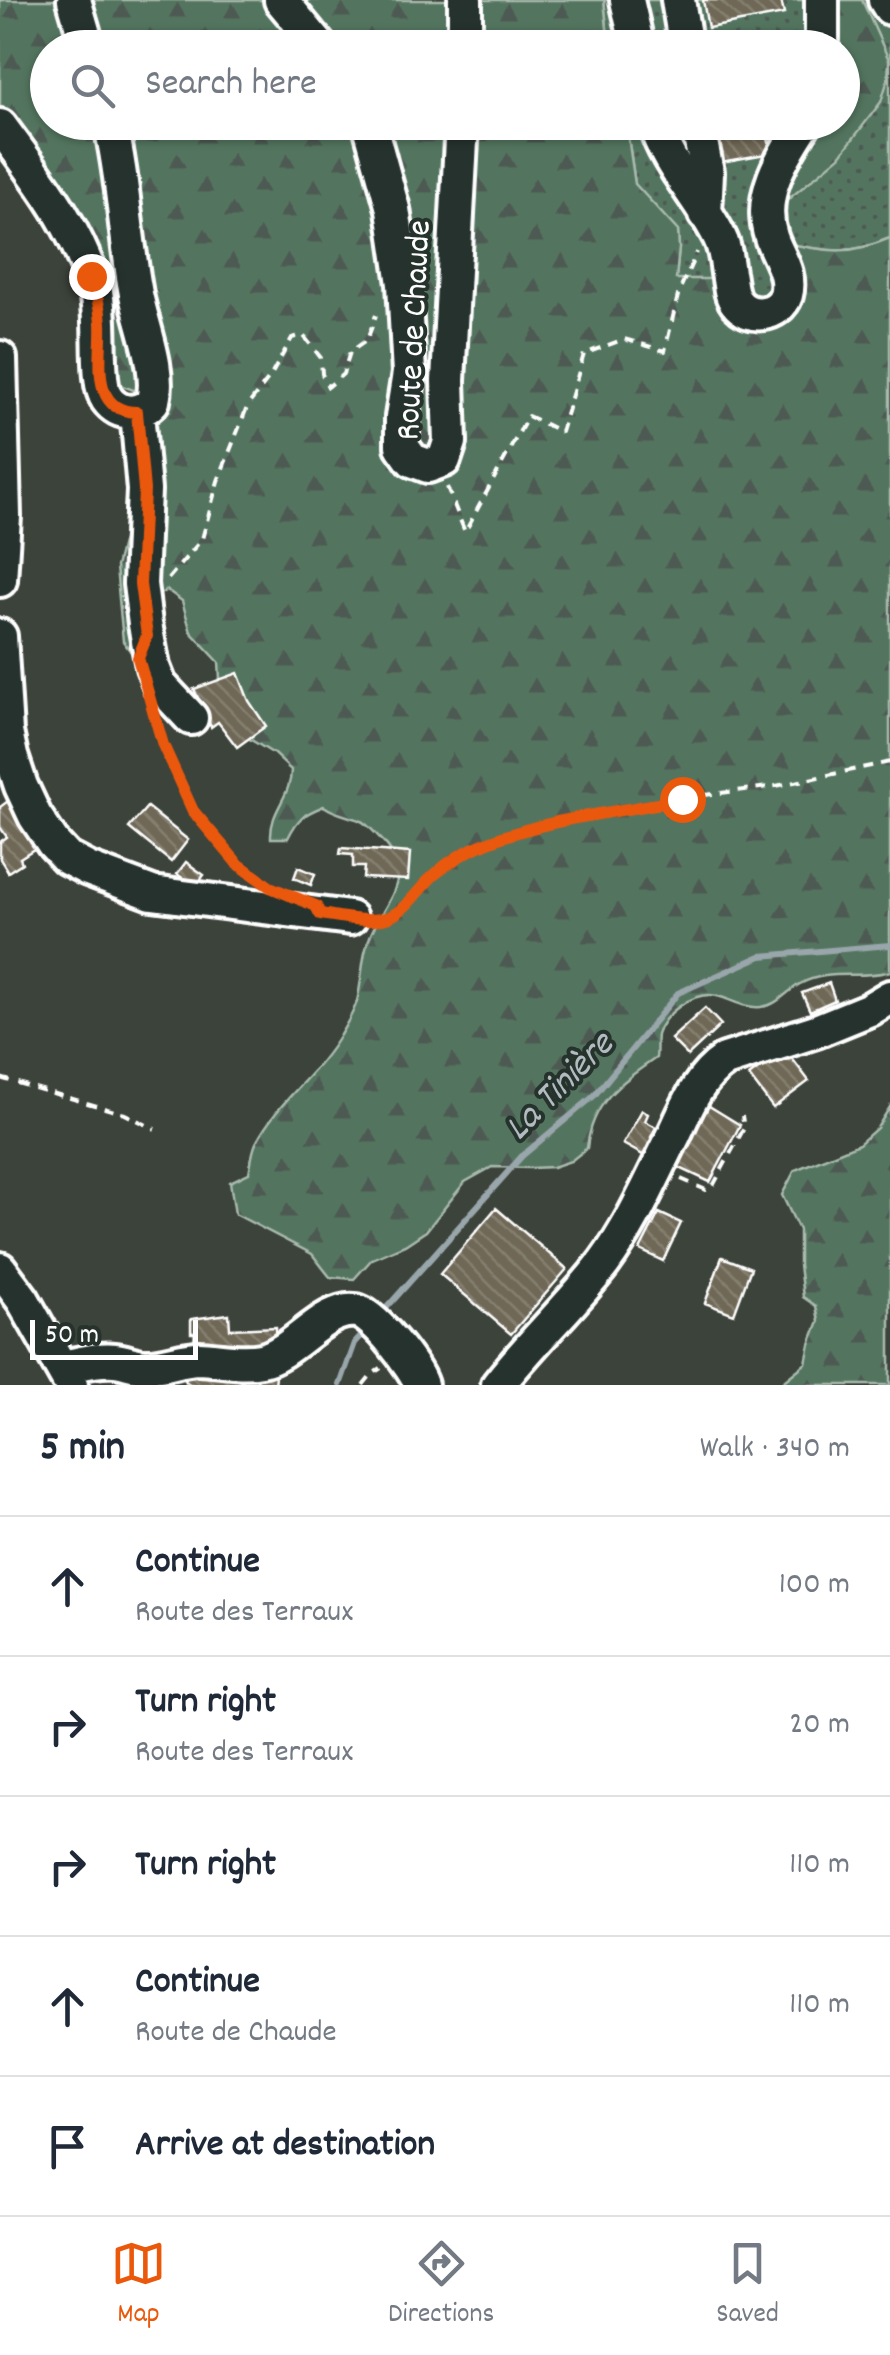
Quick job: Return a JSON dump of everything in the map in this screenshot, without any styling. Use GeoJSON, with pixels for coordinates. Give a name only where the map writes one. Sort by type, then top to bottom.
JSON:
{"type":"FeatureCollection","features":[{"type":"Feature","properties":{"kind":"street"},"geometry":{"type":"LineString","coordinates":[[74,0],[83,30]]}},
{"type":"Feature","properties":{"kind":"street"},"geometry":{"type":"LineString","coordinates":[[281,0],[306,30]]}},
{"type":"Feature","properties":{"kind":"street"},"geometry":{"type":"LineString","coordinates":[[464,0],[465,30]]}},
{"type":"Feature","properties":{"kind":"street"},"geometry":{"type":"LineString","coordinates":[[628,0],[634,30]]}},
{"type":"Feature","properties":{"kind":"street"},"geometry":{"type":"LineString","coordinates":[[678,0],[683,30]]}},
{"type":"Feature","properties":{"kind":"street"},"geometry":{"type":"LineString","coordinates":[[822,0],[822,30]]}},
{"type":"Feature","properties":{"kind":"street"},"geometry":{"type":"LineString","coordinates":[[885,0],[890,8]]}},
{"type":"Feature","properties":{"kind":"street"},"geometry":{"type":"LineString","coordinates":[[0,126],[58,206],[86,262],[99,308],[104,393],[117,408],[137,412],[154,402],[155,383],[136,294],[114,140]]}},
{"type":"Feature","properties":{"kind":"street","name":"Route de Chaude"},"geometry":{"type":"LineString","coordinates":[[374,140],[393,209],[404,284],[409,373],[402,446],[416,463],[428,466],[446,458],[450,442],[449,365],[461,140]]}},
{"type":"Feature","properties":{"kind":"street"},"geometry":{"type":"LineString","coordinates":[[661,140],[669,160],[721,240],[738,305],[758,314],[776,309],[785,296],[784,266],[771,238],[767,205],[779,166],[794,140]]}},
{"type":"Feature","properties":{"kind":"street"},"geometry":{"type":"LineString","coordinates":[[701,140],[707,172],[707,218]]}},
{"type":"Feature","properties":{"kind":"street"},"geometry":{"type":"LineString","coordinates":[[0,358],[4,516],[0,580]]}},
{"type":"Feature","properties":{"kind":"street"},"geometry":{"type":"LineString","coordinates":[[137,412],[144,490],[140,584],[145,624],[160,685],[191,718]]}},
{"type":"Feature","properties":{"kind":"street"},"geometry":{"type":"LineString","coordinates":[[0,636],[11,756],[35,816],[68,858],[152,892],[335,916]]}},
{"type":"Feature","properties":{"kind":"street"},"geometry":{"type":"LineString","coordinates":[[260,880],[335,916]]}},
{"type":"Feature","properties":{"kind":"street"},"geometry":{"type":"LineString","coordinates":[[498,1385],[606,1261],[704,1078],[720,1064],[816,1031],[890,998]]}},
{"type":"Feature","properties":{"kind":"street"},"geometry":{"type":"LineString","coordinates":[[0,1269],[23,1300],[66,1376],[101,1360],[147,1366],[197,1358],[262,1360],[284,1351],[332,1317],[347,1312],[373,1323],[414,1368],[421,1385]]}},
{"type":"Feature","properties":{"kind":"path"},"geometry":{"type":"LineString","coordinates":[[437,464],[465,532],[528,416],[561,432],[584,354],[624,339],[665,351],[679,291],[707,218]]}},
{"type":"Feature","properties":{"kind":"path"},"geometry":{"type":"LineString","coordinates":[[163,584],[202,539],[218,481],[248,406],[270,378],[292,338],[303,335],[321,358],[328,387],[342,374],[350,352],[367,340],[377,314]]}},
{"type":"Feature","properties":{"kind":"path"},"geometry":{"type":"LineString","coordinates":[[153,710],[163,745],[193,811],[237,863],[260,880]]}},
{"type":"Feature","properties":{"kind":"path"},"geometry":{"type":"LineString","coordinates":[[335,916],[370,920],[389,917],[457,857],[538,825],[776,786],[890,762]]}},
{"type":"Feature","properties":{"kind":"path"},"geometry":{"type":"LineString","coordinates":[[0,1078],[125,1114],[155,1129]]}},
{"type":"Feature","properties":{"kind":"path"},"geometry":{"type":"LineString","coordinates":[[656,1170],[706,1190],[712,1188],[744,1128],[742,1116]]}},
{"type":"Feature","properties":{"kind":"green space"},"geometry":{"type":"Polygon","coordinates":[[[0,0],[64,0],[71,30],[30,30],[30,140],[102,140],[139,392],[117,384],[110,323],[0,112],[0,0]]]}},
{"type":"Feature","properties":{"kind":"green space"},"geometry":{"type":"Polygon","coordinates":[[[82,0],[268,0],[294,30],[91,30],[82,0]]]}},
{"type":"Feature","properties":{"kind":"green space"},"geometry":{"type":"Polygon","coordinates":[[[295,0],[456,0],[457,30],[318,30],[295,0]]]}},
{"type":"Feature","properties":{"kind":"green space"},"geometry":{"type":"Polygon","coordinates":[[[470,0],[604,0],[607,30],[471,30],[470,0]]]}},
{"type":"Feature","properties":{"kind":"green space"},"geometry":{"type":"Polygon","coordinates":[[[604,0],[890,0],[890,238],[840,250],[790,244],[763,329],[743,329],[676,279],[678,232],[635,184],[629,140],[860,140],[860,30],[607,30],[604,0]]]}},
{"type":"Feature","properties":{"kind":"green space"},"geometry":{"type":"Polygon","coordinates":[[[826,0],[862,0],[889,60],[881,102],[860,130],[860,30],[830,30],[826,0]]]}},
{"type":"Feature","properties":{"kind":"green space"},"geometry":{"type":"Polygon","coordinates":[[[118,140],[363,140],[400,330],[387,444],[405,474],[425,482],[436,482],[456,469],[468,140],[629,140],[635,184],[678,231],[676,279],[715,279],[722,316],[743,329],[763,329],[790,244],[840,250],[890,238],[890,971],[811,979],[761,1007],[708,995],[689,1000],[660,1027],[656,1058],[620,1085],[602,1106],[587,1148],[571,1161],[553,1167],[492,1167],[465,1182],[426,1231],[372,1259],[354,1279],[330,1277],[312,1254],[235,1214],[230,1182],[249,1173],[255,1146],[265,1128],[331,1049],[350,1018],[368,942],[395,887],[397,864],[392,852],[365,823],[324,806],[302,818],[288,838],[271,838],[291,770],[235,725],[220,679],[219,662],[191,632],[182,601],[167,590],[158,595],[140,650],[131,652],[123,641],[116,567],[123,539],[126,484],[155,435],[118,140]]]}},
{"type":"Feature","properties":{"kind":"green space"},"geometry":{"type":"Polygon","coordinates":[[[378,140],[453,140],[438,451],[418,450],[378,140]]]}},
{"type":"Feature","properties":{"kind":"green space"},"geometry":{"type":"Polygon","coordinates":[[[804,140],[852,140],[840,156],[778,208],[804,140]]]}},
{"type":"Feature","properties":{"kind":"green space"},"geometry":{"type":"Polygon","coordinates":[[[890,1107],[890,1385],[779,1385],[806,1363],[819,1321],[816,1306],[803,1297],[799,1230],[782,1195],[795,1170],[859,1144],[877,1128],[890,1107]]]}},
{"type":"Feature","properties":{"kind":"building"},"geometry":{"type":"Polygon","coordinates":[[[703,0],[781,0],[784,14],[708,28],[703,0]]]}},
{"type":"Feature","properties":{"kind":"building"},"geometry":{"type":"Polygon","coordinates":[[[717,140],[768,140],[771,153],[721,162],[717,140]]]}},
{"type":"Feature","properties":{"kind":"building"},"geometry":{"type":"Polygon","coordinates":[[[238,673],[249,701],[266,726],[237,747],[218,722],[211,727],[194,689],[238,673]]]}},
{"type":"Feature","properties":{"kind":"building"},"geometry":{"type":"Polygon","coordinates":[[[8,801],[37,847],[8,872],[0,859],[0,842],[7,837],[0,827],[0,807],[8,801]]]}},
{"type":"Feature","properties":{"kind":"building"},"geometry":{"type":"Polygon","coordinates":[[[147,807],[188,840],[171,862],[129,828],[147,807]]]}},
{"type":"Feature","properties":{"kind":"building"},"geometry":{"type":"Polygon","coordinates":[[[341,848],[410,853],[408,880],[363,878],[364,867],[353,867],[353,855],[340,854],[341,848]]]}},
{"type":"Feature","properties":{"kind":"building"},"geometry":{"type":"Polygon","coordinates":[[[186,862],[204,875],[195,887],[177,874],[186,862]]]}},
{"type":"Feature","properties":{"kind":"building"},"geometry":{"type":"Polygon","coordinates":[[[298,867],[315,874],[311,885],[294,878],[298,867]]]}},
{"type":"Feature","properties":{"kind":"building"},"geometry":{"type":"Polygon","coordinates":[[[829,983],[835,1000],[810,1011],[802,993],[829,983]]]}},
{"type":"Feature","properties":{"kind":"building"},"geometry":{"type":"Polygon","coordinates":[[[705,1008],[721,1025],[688,1056],[671,1039],[705,1008]]]}},
{"type":"Feature","properties":{"kind":"building"},"geometry":{"type":"Polygon","coordinates":[[[785,1049],[809,1081],[773,1108],[749,1076],[785,1049]]]}},
{"type":"Feature","properties":{"kind":"building"},"geometry":{"type":"Polygon","coordinates":[[[701,1101],[740,1125],[710,1182],[669,1163],[701,1101]]]}},
{"type":"Feature","properties":{"kind":"building"},"geometry":{"type":"Polygon","coordinates":[[[642,1110],[648,1114],[645,1121],[656,1127],[651,1137],[661,1143],[652,1160],[623,1144],[642,1110]]]}},
{"type":"Feature","properties":{"kind":"building"},"geometry":{"type":"Polygon","coordinates":[[[496,1208],[567,1269],[511,1334],[440,1274],[496,1208]]]}},
{"type":"Feature","properties":{"kind":"building"},"geometry":{"type":"Polygon","coordinates":[[[659,1213],[681,1223],[663,1261],[640,1250],[659,1213]]]}},
{"type":"Feature","properties":{"kind":"building"},"geometry":{"type":"Polygon","coordinates":[[[722,1257],[751,1268],[734,1314],[705,1303],[722,1257]]]}},
{"type":"Feature","properties":{"kind":"building"},"geometry":{"type":"Polygon","coordinates":[[[229,1314],[230,1329],[276,1327],[277,1349],[193,1352],[195,1333],[191,1333],[191,1319],[229,1314]]]}},
{"type":"Feature","properties":{"kind":"building"},"geometry":{"type":"Polygon","coordinates":[[[195,1362],[212,1363],[246,1385],[191,1385],[185,1381],[195,1362]]]}},
{"type":"Feature","properties":{"kind":"building"},"geometry":{"type":"Polygon","coordinates":[[[258,1373],[276,1375],[275,1385],[257,1385],[258,1373]]]}},
{"type":"Feature","properties":{"kind":"waterway","name":"La Tinière"},"geometry":{"type":"LineString","coordinates":[[381,1314],[522,1156],[594,1096],[678,993],[761,956],[890,945]]}},
{"type":"Feature","properties":{"kind":"waterway","name":"La Tinière"},"geometry":{"type":"LineString","coordinates":[[340,1385],[355,1343],[366,1331]]}},
{"type":"Feature","properties":{"kind":"route"},"geometry":{"type":"LineString","coordinates":[[91,276],[101,324],[104,393],[117,408],[137,412],[144,490],[140,584],[147,636],[138,658],[163,745],[193,811],[237,863],[270,887],[310,902],[320,914],[384,918],[396,913],[457,857],[483,844],[538,825],[682,799]]}}]}
